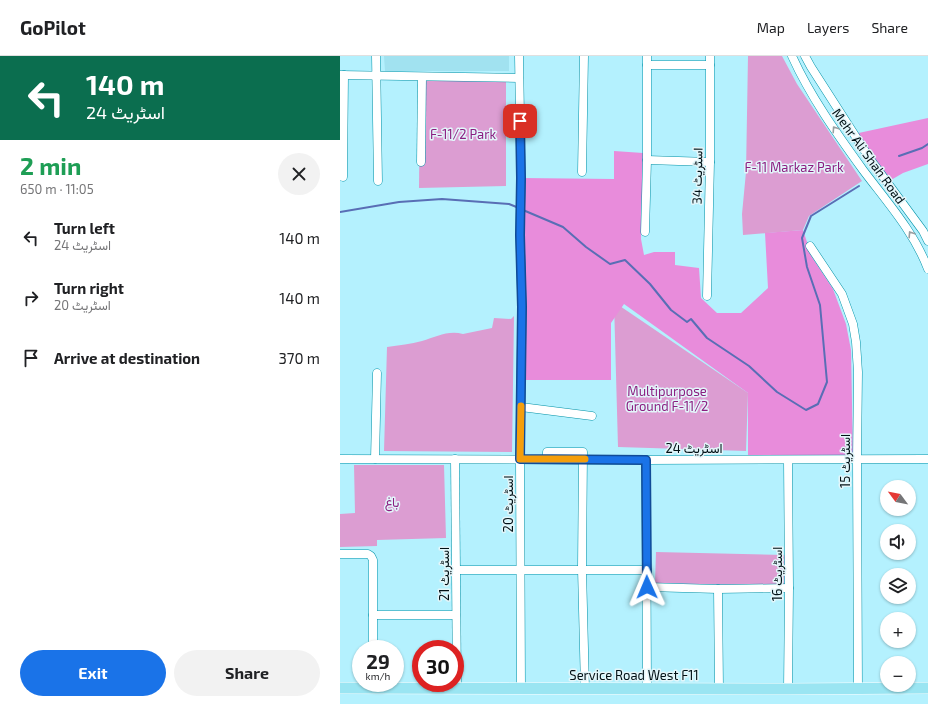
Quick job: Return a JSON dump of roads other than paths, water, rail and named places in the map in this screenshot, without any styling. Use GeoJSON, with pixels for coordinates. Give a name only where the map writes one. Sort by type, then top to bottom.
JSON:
{"type":"FeatureCollection","features":[{"type":"Feature","properties":{"kind":"main road","name":"Service Road West F11"},"geometry":{"type":"LineString","coordinates":[[340,688],[352,687]]}},
{"type":"Feature","properties":{"kind":"main road","name":"Service Road West F11"},"geometry":{"type":"LineString","coordinates":[[464,688],[928,688]]}},
{"type":"Feature","properties":{"kind":"street"},"geometry":{"type":"LineString","coordinates":[[376,56],[378,181]]}},
{"type":"Feature","properties":{"kind":"street","name":"اسٹریٹ 20"},"geometry":{"type":"LineString","coordinates":[[519,56],[522,307],[520,459],[521,689]]}},
{"type":"Feature","properties":{"kind":"street"},"geometry":{"type":"LineString","coordinates":[[582,172],[584,56]]}},
{"type":"Feature","properties":{"kind":"street","name":"اسٹریٹ 34"},"geometry":{"type":"LineString","coordinates":[[707,296],[710,162],[710,56]]}},
{"type":"Feature","properties":{"kind":"street","name":"Mehr Ali Shah Road"},"geometry":{"type":"LineString","coordinates":[[792,56],[806,84],[844,144],[913,238],[928,269]]}},
{"type":"Feature","properties":{"kind":"street","name":"Mehr Ali Shah Road"},"geometry":{"type":"LineString","coordinates":[[805,56],[811,68],[858,141],[923,231],[928,241]]}},
{"type":"Feature","properties":{"kind":"street"},"geometry":{"type":"LineString","coordinates":[[645,232],[647,60],[710,65]]}},
{"type":"Feature","properties":{"kind":"street"},"geometry":{"type":"LineString","coordinates":[[343,177],[342,75],[519,78]]}},
{"type":"Feature","properties":{"kind":"street"},"geometry":{"type":"LineString","coordinates":[[421,162],[422,77]]}},
{"type":"Feature","properties":{"kind":"street"},"geometry":{"type":"LineString","coordinates":[[647,160],[710,162]]}},
{"type":"Feature","properties":{"kind":"street","name":"اسٹریٹ 15"},"geometry":{"type":"LineString","coordinates":[[810,246],[842,294],[853,324],[856,342],[858,372],[858,689]]}},
{"type":"Feature","properties":{"kind":"street"},"geometry":{"type":"LineString","coordinates":[[375,459],[377,373]]}},
{"type":"Feature","properties":{"kind":"street"},"geometry":{"type":"LineString","coordinates":[[521,407],[592,416]]}},
{"type":"Feature","properties":{"kind":"street","name":"اسٹریٹ 24"},"geometry":{"type":"LineString","coordinates":[[340,459],[928,459]]}},
{"type":"Feature","properties":{"kind":"street","name":"اسٹریٹ 21"},"geometry":{"type":"LineString","coordinates":[[455,459],[456,640]]}},
{"type":"Feature","properties":{"kind":"street"},"geometry":{"type":"LineString","coordinates":[[582,459],[582,570],[585,689]]}},
{"type":"Feature","properties":{"kind":"street"},"geometry":{"type":"LineString","coordinates":[[646,460],[647,688]]}},
{"type":"Feature","properties":{"kind":"street","name":"اسٹریٹ 16"},"geometry":{"type":"LineString","coordinates":[[788,460],[788,689]]}},
{"type":"Feature","properties":{"kind":"street"},"geometry":{"type":"LineString","coordinates":[[340,554],[368,554],[373,560],[373,640]]}},
{"type":"Feature","properties":{"kind":"street"},"geometry":{"type":"LineString","coordinates":[[456,570],[647,570]]}},
{"type":"Feature","properties":{"kind":"street"},"geometry":{"type":"LineString","coordinates":[[647,587],[718,589],[789,588]]}},
{"type":"Feature","properties":{"kind":"street"},"geometry":{"type":"LineString","coordinates":[[718,589],[719,689]]}},
{"type":"Feature","properties":{"kind":"street"},"geometry":{"type":"LineString","coordinates":[[373,615],[456,615]]}},
{"type":"Feature","properties":{"kind":"waterway"},"geometry":{"type":"LineString","coordinates":[[899,156],[922,148],[928,144]]}},
{"type":"Feature","properties":{"kind":"waterway"},"geometry":{"type":"LineString","coordinates":[[523,210],[563,227],[586,247],[610,264],[625,260],[650,284],[671,310],[687,322],[691,319],[707,338],[749,366],[777,392],[806,410],[818,404],[827,382],[820,305],[807,267],[802,238],[811,216],[859,186]]}},
{"type":"Feature","properties":{"kind":"waterway"},"geometry":{"type":"LineString","coordinates":[[340,212],[399,202],[442,199],[509,204],[519,208]]}},
{"type":"Feature","properties":{"kind":"park label","name":"F-11/2 Park"},"geometry":{"type":"Point","coordinates":[463,134]}},
{"type":"Feature","properties":{"kind":"park label","name":"F-11 Markaz Park"},"geometry":{"type":"Point","coordinates":[794,167]}},
{"type":"Feature","properties":{"kind":"park label","name":"Multipurpose Ground F-11/2"},"geometry":{"type":"Point","coordinates":[667,398]}},
{"type":"Feature","properties":{"kind":"park label","name":"باغ"},"geometry":{"type":"Point","coordinates":[392,502]}}]}
